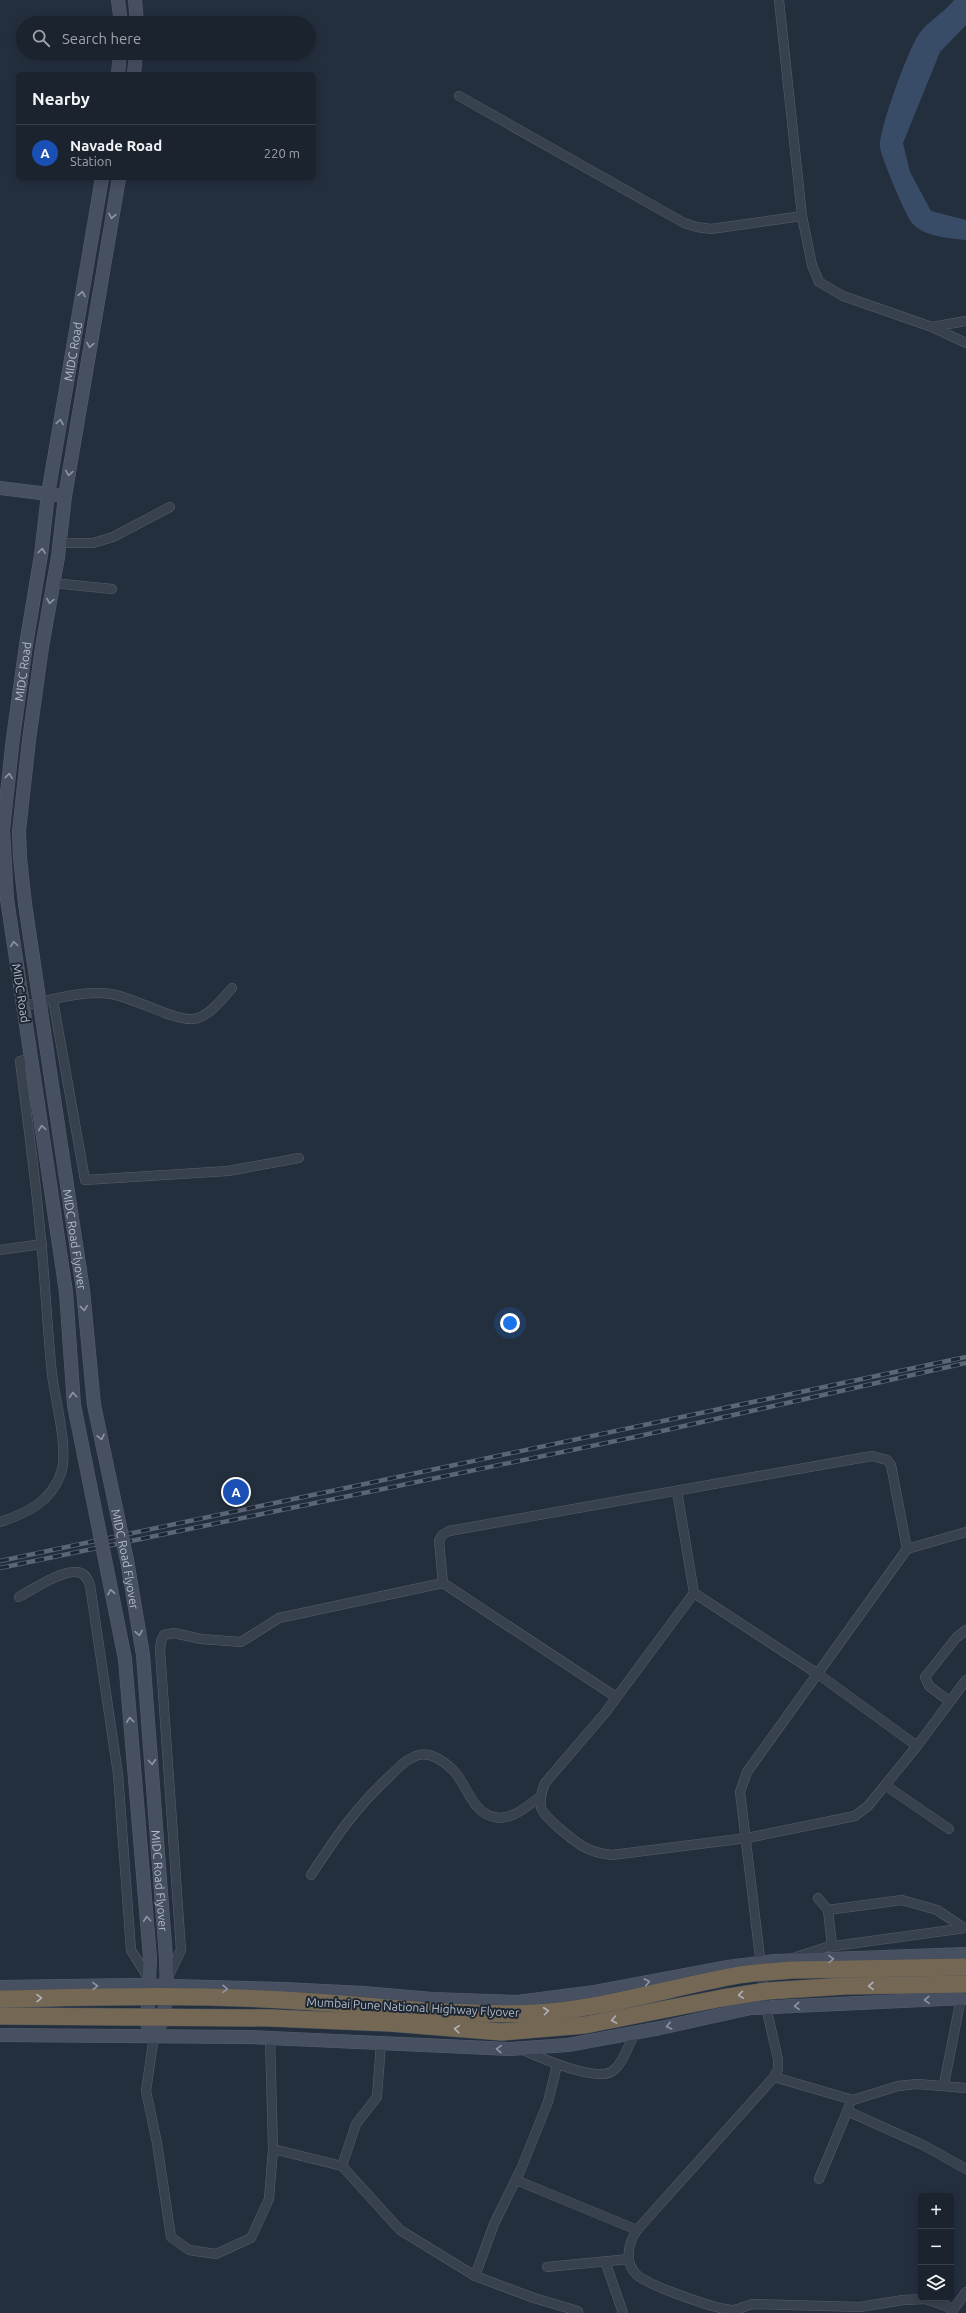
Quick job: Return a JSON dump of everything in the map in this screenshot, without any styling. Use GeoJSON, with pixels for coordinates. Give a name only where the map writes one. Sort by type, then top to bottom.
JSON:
{"type":"FeatureCollection","features":[{"type":"Feature","properties":{"kind":"highway","name":"Mumbai Pune National Highway Flyover"},"geometry":{"type":"LineString","coordinates":[[0,2000],[126,1996],[282,1999],[490,2013],[536,2013],[598,2005],[740,1975],[766,1972],[791,1970],[966,1967]]}},
{"type":"Feature","properties":{"kind":"highway","name":"Mumbai Pune National Highway Flyover"},"geometry":{"type":"LineString","coordinates":[[0,2016],[271,2018],[390,2023],[502,2032],[585,2025],[722,1998],[767,1991],[845,1986],[964,1993]]}},
{"type":"Feature","properties":{"kind":"main road"},"geometry":{"type":"LineString","coordinates":[[118,0],[120,16]]}},
{"type":"Feature","properties":{"kind":"main road"},"geometry":{"type":"LineString","coordinates":[[135,0],[136,16]]}},
{"type":"Feature","properties":{"kind":"main road"},"geometry":{"type":"LineString","coordinates":[[118,72],[119,60]]}},
{"type":"Feature","properties":{"kind":"main road"},"geometry":{"type":"LineString","coordinates":[[134,72],[135,60]]}},
{"type":"Feature","properties":{"kind":"main road","name":"MIDC Road"},"geometry":{"type":"LineString","coordinates":[[48,1172],[7,898],[2,830],[13,738],[26,645],[41,555],[48,494],[102,180]]}},
{"type":"Feature","properties":{"kind":"main road","name":"MIDC Road"},"geometry":{"type":"LineString","coordinates":[[65,1167],[23,888],[19,831],[30,733],[65,496],[119,180]]}},
{"type":"Feature","properties":{"kind":"main road"},"geometry":{"type":"LineString","coordinates":[[0,488],[65,496]]}},
{"type":"Feature","properties":{"kind":"main road"},"geometry":{"type":"LineString","coordinates":[[48,1172],[65,1167]]}},
{"type":"Feature","properties":{"kind":"main road","name":"MIDC Road Flyover"},"geometry":{"type":"LineString","coordinates":[[48,1172],[66,1292],[74,1405],[125,1659],[150,1958],[147,2024],[154,2036],[162,2025],[167,1983],[143,1655],[127,1560],[94,1406],[83,1290],[65,1167]]}},
{"type":"Feature","properties":{"kind":"main road"},"geometry":{"type":"LineString","coordinates":[[0,1987],[167,1983],[349,1992],[432,1999],[517,2002],[595,1992],[728,1967],[762,1963],[966,1954]]}},
{"type":"Feature","properties":{"kind":"main road"},"geometry":{"type":"LineString","coordinates":[[0,2036],[270,2038],[520,2048],[568,2045],[751,2008],[964,1993]]}},
{"type":"Feature","properties":{"kind":"street"},"geometry":{"type":"LineString","coordinates":[[780,0],[802,216],[812,265],[819,282],[843,296],[932,327],[966,343]]}},
{"type":"Feature","properties":{"kind":"street"},"geometry":{"type":"LineString","coordinates":[[459,96],[684,223],[697,227],[711,228],[802,216]]}},
{"type":"Feature","properties":{"kind":"street"},"geometry":{"type":"LineString","coordinates":[[932,327],[966,322]]}},
{"type":"Feature","properties":{"kind":"street"},"geometry":{"type":"LineString","coordinates":[[59,543],[93,543],[113,537],[170,507]]}},
{"type":"Feature","properties":{"kind":"street"},"geometry":{"type":"LineString","coordinates":[[53,583],[112,590]]}},
{"type":"Feature","properties":{"kind":"street"},"geometry":{"type":"LineString","coordinates":[[23,1006],[97,992],[127,997],[186,1021],[198,1018],[232,988]]}},
{"type":"Feature","properties":{"kind":"street"},"geometry":{"type":"LineString","coordinates":[[53,1000],[85,1180],[228,1171],[299,1158]]}},
{"type":"Feature","properties":{"kind":"street"},"geometry":{"type":"LineString","coordinates":[[0,1522],[23,1514],[43,1502],[56,1485],[62,1471],[63,1451],[52,1374],[42,1244],[20,1061],[31,1059]]}},
{"type":"Feature","properties":{"kind":"street"},"geometry":{"type":"LineString","coordinates":[[0,1250],[42,1244]]}},
{"type":"Feature","properties":{"kind":"street"},"geometry":{"type":"LineString","coordinates":[[443,1583],[439,1541],[442,1535],[449,1531],[872,1456],[881,1457],[887,1460],[891,1465],[907,1549]]}},
{"type":"Feature","properties":{"kind":"street"},"geometry":{"type":"LineString","coordinates":[[677,1491],[694,1593],[605,1713],[545,1783],[540,1797],[541,1808],[545,1816],[584,1847],[598,1853],[612,1855],[747,1838],[854,1816],[862,1813],[917,1746],[966,1680]]}},
{"type":"Feature","properties":{"kind":"street"},"geometry":{"type":"LineString","coordinates":[[966,1532],[907,1549],[747,1772],[742,1784],[740,1800],[747,1838],[766,2007],[778,2059],[778,2069],[774,2077],[676,2190],[637,2230],[630,2239],[628,2259],[637,2275],[684,2297],[732,2310],[747,2304],[860,2307],[903,2300],[926,2299],[952,2311],[966,2292]]}},
{"type":"Feature","properties":{"kind":"street"},"geometry":{"type":"LineString","coordinates":[[19,1597],[62,1575],[73,1572],[86,1576],[90,1585],[118,1774],[131,1950],[150,1983]]}},
{"type":"Feature","properties":{"kind":"street"},"geometry":{"type":"LineString","coordinates":[[167,1983],[181,1950],[160,1650],[161,1641],[164,1635],[174,1633],[201,1639],[241,1642],[279,1618],[443,1583],[616,1697]]}},
{"type":"Feature","properties":{"kind":"street"},"geometry":{"type":"LineString","coordinates":[[694,1593],[818,1674],[917,1746]]}},
{"type":"Feature","properties":{"kind":"street"},"geometry":{"type":"LineString","coordinates":[[949,1701],[929,1686],[924,1678],[956,1638],[966,1630]]}},
{"type":"Feature","properties":{"kind":"street"},"geometry":{"type":"LineString","coordinates":[[311,1875],[348,1819],[368,1796],[406,1761],[419,1755],[429,1755],[454,1771],[472,1799],[485,1813],[494,1817],[515,1814],[540,1797]]}},
{"type":"Feature","properties":{"kind":"street"},"geometry":{"type":"LineString","coordinates":[[885,1785],[949,1828]]}},
{"type":"Feature","properties":{"kind":"street"},"geometry":{"type":"LineString","coordinates":[[818,1898],[828,1910],[832,1946]]}},
{"type":"Feature","properties":{"kind":"street"},"geometry":{"type":"LineString","coordinates":[[828,1910],[902,1900],[937,1910],[965,1928]]}},
{"type":"Feature","properties":{"kind":"street"},"geometry":{"type":"LineString","coordinates":[[782,1961],[832,1946],[965,1928]]}},
{"type":"Feature","properties":{"kind":"street"},"geometry":{"type":"LineString","coordinates":[[944,2084],[964,1993]]}},
{"type":"Feature","properties":{"kind":"street"},"geometry":{"type":"LineString","coordinates":[[520,2048],[557,2065],[597,2074],[613,2071],[619,2065],[635,2032]]}},
{"type":"Feature","properties":{"kind":"street"},"geometry":{"type":"LineString","coordinates":[[154,2036],[146,2090],[157,2143],[171,2238],[190,2250],[216,2254],[251,2238],[269,2199],[273,2149],[270,2038]]}},
{"type":"Feature","properties":{"kind":"street"},"geometry":{"type":"LineString","coordinates":[[342,2166],[356,2124],[376,2097],[381,2043]]}},
{"type":"Feature","properties":{"kind":"street"},"geometry":{"type":"LineString","coordinates":[[475,2276],[494,2224],[516,2180],[548,2102],[557,2065]]}},
{"type":"Feature","properties":{"kind":"street"},"geometry":{"type":"LineString","coordinates":[[774,2077],[852,2100],[898,2086],[944,2084],[966,2088]]}},
{"type":"Feature","properties":{"kind":"street"},"geometry":{"type":"LineString","coordinates":[[819,2179],[852,2100]]}},
{"type":"Feature","properties":{"kind":"street"},"geometry":{"type":"LineString","coordinates":[[847,2111],[924,2145],[966,2169]]}},
{"type":"Feature","properties":{"kind":"street"},"geometry":{"type":"LineString","coordinates":[[273,2149],[342,2166],[400,2230],[475,2276],[534,2298],[578,2311]]}},
{"type":"Feature","properties":{"kind":"street"},"geometry":{"type":"LineString","coordinates":[[516,2180],[637,2230]]}},
{"type":"Feature","properties":{"kind":"street"},"geometry":{"type":"LineString","coordinates":[[547,2267],[628,2259]]}},
{"type":"Feature","properties":{"kind":"street"},"geometry":{"type":"LineString","coordinates":[[605,2261],[613,2290],[623,2313]]}},
{"type":"Feature","properties":{"kind":"water"},"geometry":{"type":"Polygon","coordinates":[[[954,0],[966,0],[966,25],[940,52],[903,143],[910,172],[931,211],[966,220],[966,240],[930,234],[917,228],[912,223],[904,209],[884,162],[880,147],[884,124],[889,108],[914,43],[923,29],[954,0]]]}},
{"type":"Feature","properties":{"kind":"railway"},"geometry":{"type":"LineString","coordinates":[[0,1561],[966,1357]]}},
{"type":"Feature","properties":{"kind":"railway"},"geometry":{"type":"LineString","coordinates":[[0,1568],[635,1437],[966,1363]]}},
{"type":"Feature","properties":{"kind":"place","name":"Navade Road"},"geometry":{"type":"Point","coordinates":[236,1492]}}]}
